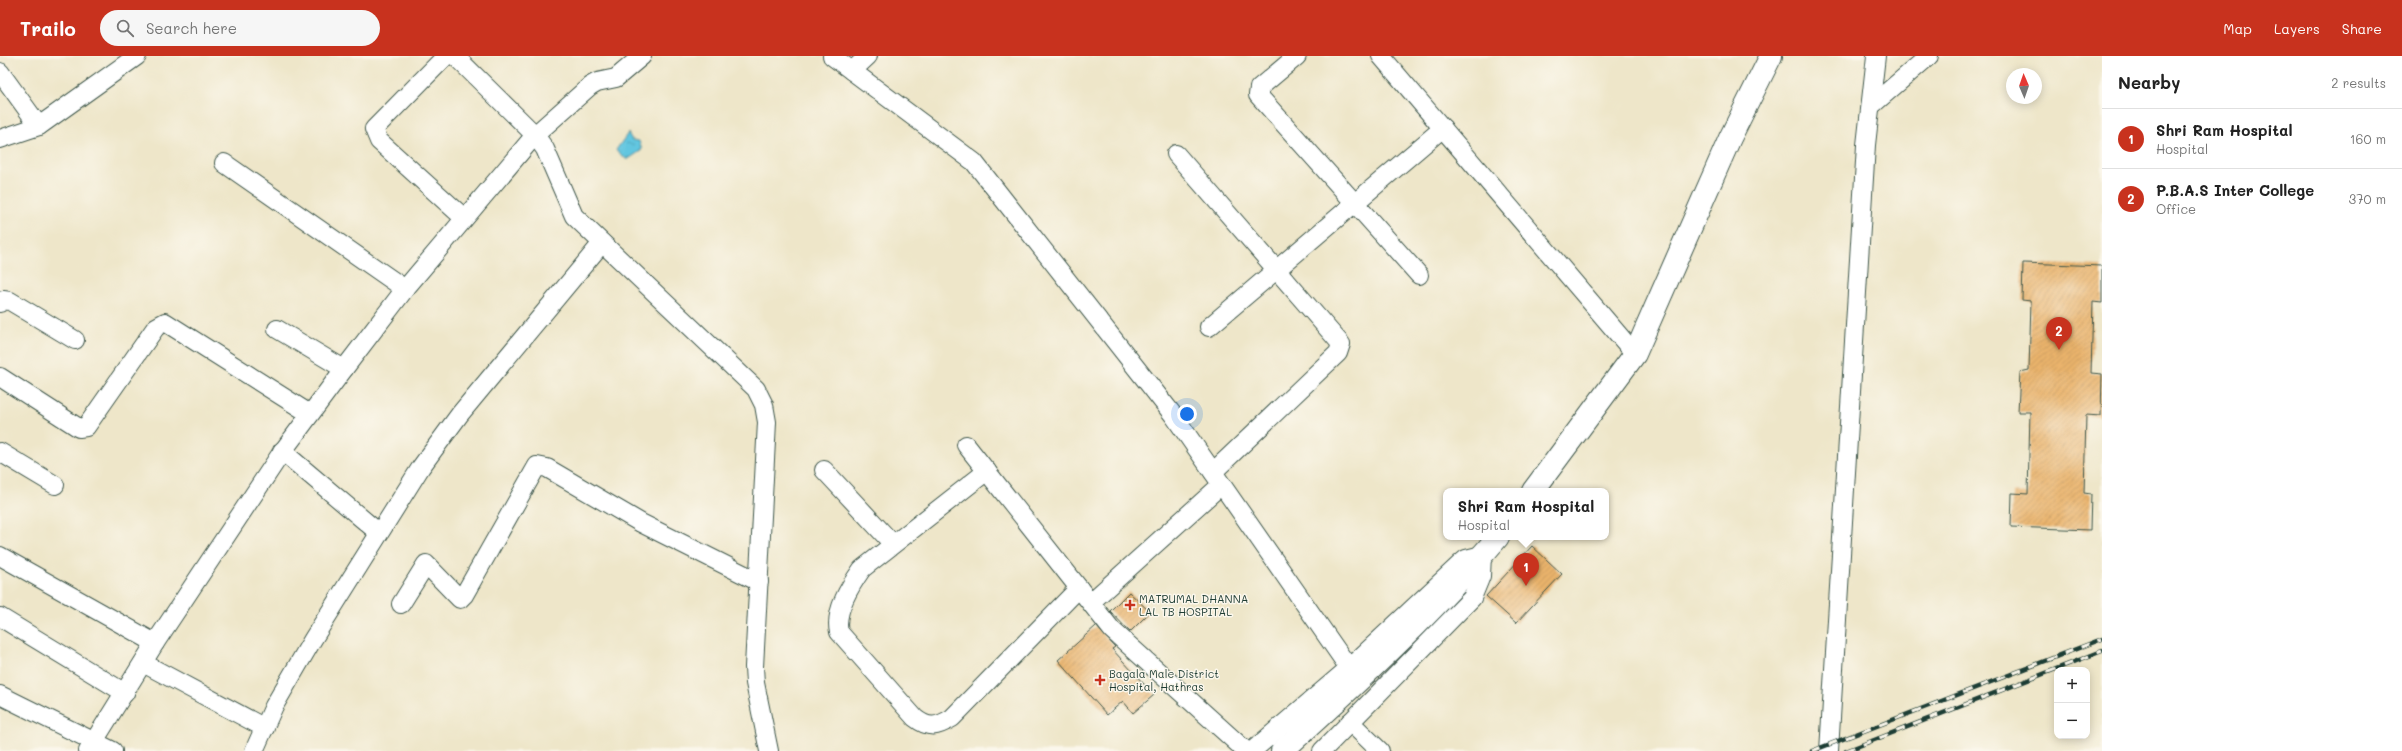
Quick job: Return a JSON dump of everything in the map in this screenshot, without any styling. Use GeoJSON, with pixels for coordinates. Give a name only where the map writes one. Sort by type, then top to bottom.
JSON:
{"type":"FeatureCollection","features":[{"type":"Feature","properties":{"kind":"main road"},"geometry":{"type":"LineString","coordinates":[[1535,488],[1635,354],[1730,138],[1771,56]]}},
{"type":"Feature","properties":{"kind":"main road"},"geometry":{"type":"LineString","coordinates":[[1282,751],[1363,677],[1460,582],[1495,540]]}},
{"type":"Feature","properties":{"kind":"street"},"geometry":{"type":"LineString","coordinates":[[0,139],[38,126],[137,56]]}},
{"type":"Feature","properties":{"kind":"street"},"geometry":{"type":"LineString","coordinates":[[446,56],[374,129],[379,141],[464,218]]}},
{"type":"Feature","properties":{"kind":"street"},"geometry":{"type":"LineString","coordinates":[[455,56],[534,135],[545,150],[574,216],[723,355],[756,389],[761,397],[767,422],[755,683],[769,751]]}},
{"type":"Feature","properties":{"kind":"street"},"geometry":{"type":"LineString","coordinates":[[91,746],[155,643],[282,451],[405,289],[534,135],[590,86],[597,82],[616,78],[642,56]]}},
{"type":"Feature","properties":{"kind":"street"},"geometry":{"type":"LineString","coordinates":[[832,56],[974,162],[1174,416],[1349,668]]}},
{"type":"Feature","properties":{"kind":"street"},"geometry":{"type":"LineString","coordinates":[[852,71],[868,56]]}},
{"type":"Feature","properties":{"kind":"street"},"geometry":{"type":"LineString","coordinates":[[1297,56],[1259,88],[1258,95],[1419,274]]}},
{"type":"Feature","properties":{"kind":"street"},"geometry":{"type":"LineString","coordinates":[[1381,56],[1635,354]]}},
{"type":"Feature","properties":{"kind":"street"},"geometry":{"type":"LineString","coordinates":[[1829,751],[1870,106],[1876,56]]}},
{"type":"Feature","properties":{"kind":"street"},"geometry":{"type":"LineString","coordinates":[[1870,106],[1929,56]]}},
{"type":"Feature","properties":{"kind":"street"},"geometry":{"type":"LineString","coordinates":[[0,72],[38,126]]}},
{"type":"Feature","properties":{"kind":"street"},"geometry":{"type":"LineString","coordinates":[[1209,327],[1443,128]]}},
{"type":"Feature","properties":{"kind":"street"},"geometry":{"type":"LineString","coordinates":[[1091,602],[1217,478],[1342,348],[1339,340],[1276,270],[1176,154]]}},
{"type":"Feature","properties":{"kind":"street"},"geometry":{"type":"LineString","coordinates":[[224,163],[405,289]]}},
{"type":"Feature","properties":{"kind":"street"},"geometry":{"type":"LineString","coordinates":[[254,751],[274,706],[313,639],[378,533],[421,467],[460,414],[602,243]]}},
{"type":"Feature","properties":{"kind":"street"},"geometry":{"type":"LineString","coordinates":[[0,302],[3,300],[10,301],[75,340]]}},
{"type":"Feature","properties":{"kind":"street"},"geometry":{"type":"LineString","coordinates":[[0,377],[80,428],[86,428],[156,327],[165,322],[310,414]]}},
{"type":"Feature","properties":{"kind":"street"},"geometry":{"type":"LineString","coordinates":[[277,329],[344,368]]}},
{"type":"Feature","properties":{"kind":"street"},"geometry":{"type":"LineString","coordinates":[[966,445],[1112,630],[1246,751]]}},
{"type":"Feature","properties":{"kind":"street"},"geometry":{"type":"LineString","coordinates":[[282,451],[378,533]]}},
{"type":"Feature","properties":{"kind":"street"},"geometry":{"type":"LineString","coordinates":[[0,452],[55,484]]}},
{"type":"Feature","properties":{"kind":"street"},"geometry":{"type":"LineString","coordinates":[[401,604],[426,564],[460,599],[464,595],[537,466],[547,468],[641,523],[759,582]]}},
{"type":"Feature","properties":{"kind":"street"},"geometry":{"type":"LineString","coordinates":[[824,470],[893,544]]}},
{"type":"Feature","properties":{"kind":"street"},"geometry":{"type":"LineString","coordinates":[[987,471],[862,569],[857,576],[838,616],[837,625],[839,632],[915,718],[931,727],[942,725],[952,718],[1079,588]]}},
{"type":"Feature","properties":{"kind":"street"},"geometry":{"type":"LineString","coordinates":[[1252,751],[1349,668],[1460,564],[1466,559],[1482,555],[1481,576],[1472,598],[1322,751]]}},
{"type":"Feature","properties":{"kind":"street"},"geometry":{"type":"LineString","coordinates":[[0,556],[155,643]]}},
{"type":"Feature","properties":{"kind":"street"},"geometry":{"type":"LineString","coordinates":[[0,617],[125,692]]}},
{"type":"Feature","properties":{"kind":"street"},"geometry":{"type":"LineString","coordinates":[[143,663],[264,728]]}},
{"type":"Feature","properties":{"kind":"street"},"geometry":{"type":"LineString","coordinates":[[0,695],[91,746],[113,751]]}},
{"type":"Feature","properties":{"kind":"street"},"geometry":{"type":"LineString","coordinates":[[1350,722],[1380,751]]}},
{"type":"Feature","properties":{"kind":"water"},"geometry":{"type":"Polygon","coordinates":[[[628,133],[632,140],[639,141],[642,150],[627,160],[616,150],[628,133]]]}},
{"type":"Feature","properties":{"kind":"building"},"geometry":{"type":"Polygon","coordinates":[[[2023,263],[2102,266],[2102,303],[2093,302],[2091,373],[2102,374],[2101,416],[2086,415],[2084,493],[2091,494],[2090,530],[2011,527],[2012,493],[2028,494],[2030,412],[2018,412],[2020,372],[2029,370],[2031,301],[2022,300],[2023,263]]]}},
{"type":"Feature","properties":{"kind":"building"},"geometry":{"type":"Polygon","coordinates":[[[1532,546],[1562,574],[1516,623],[1486,596],[1532,546]]]}},
{"type":"Feature","properties":{"kind":"building"},"geometry":{"type":"Polygon","coordinates":[[[1129,592],[1150,612],[1130,632],[1110,611],[1129,592]]]}},
{"type":"Feature","properties":{"kind":"building"},"geometry":{"type":"Polygon","coordinates":[[[1096,626],[1115,647],[1112,649],[1154,695],[1133,713],[1123,701],[1107,715],[1058,660],[1096,626]]]}},
{"type":"Feature","properties":{"kind":"railway"},"geometry":{"type":"LineString","coordinates":[[1812,751],[2102,639]]}},
{"type":"Feature","properties":{"kind":"railway"},"geometry":{"type":"LineString","coordinates":[[1846,751],[2102,651]]}},
{"type":"Feature","properties":{"kind":"place","name":"P.B.A.S Inter College"},"geometry":{"type":"Point","coordinates":[2059,350]}},
{"type":"Feature","properties":{"kind":"place","name":"Shri Ram Hospital"},"geometry":{"type":"Point","coordinates":[1526,586]}},
{"type":"Feature","properties":{"kind":"place","name":"MATRUMAL DHANNA LAL TB HOSPITAL"},"geometry":{"type":"Point","coordinates":[1130,605]}},
{"type":"Feature","properties":{"kind":"place","name":"Bagala Male District Hospital, Hathras"},"geometry":{"type":"Point","coordinates":[1100,680]}}]}
